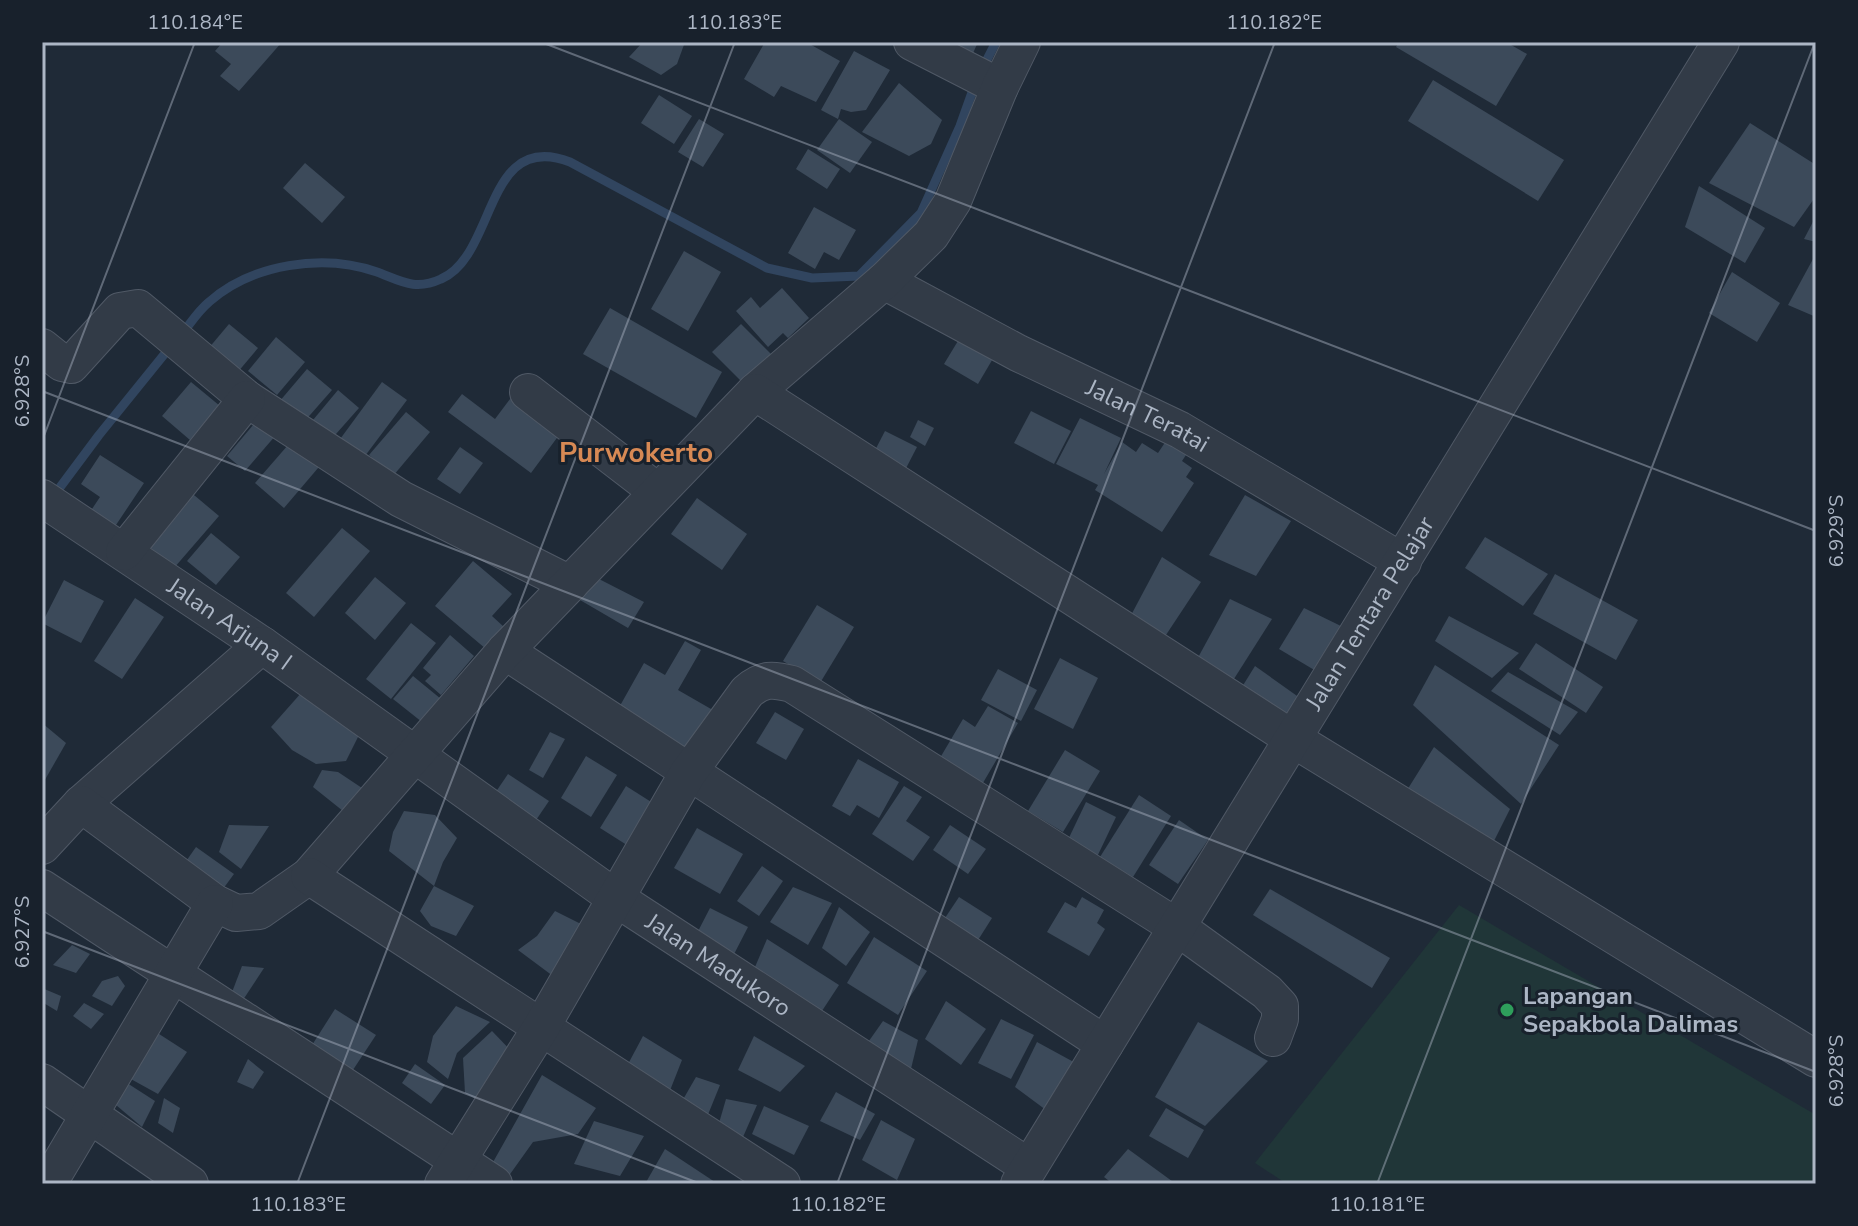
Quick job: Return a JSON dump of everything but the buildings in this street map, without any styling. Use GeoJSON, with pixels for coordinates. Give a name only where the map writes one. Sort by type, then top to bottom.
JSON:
{"type":"FeatureCollection","features":[{"type":"Feature","properties":{"kind":"street"},"geometry":{"type":"LineString","coordinates":[[912,42],[986,80]]}},
{"type":"Feature","properties":{"kind":"street"},"geometry":{"type":"LineString","coordinates":[[81,804],[215,903],[236,913],[259,911],[309,876],[505,651],[755,392],[884,281],[931,235],[953,201],[986,80],[1022,42]]}},
{"type":"Feature","properties":{"kind":"street","name":"Jalan Tentara Pelajar"},"geometry":{"type":"LineString","coordinates":[[1024,1176],[1721,42]]}},
{"type":"Feature","properties":{"kind":"street","name":"Jalan Teratai"},"geometry":{"type":"LineString","coordinates":[[884,281],[1018,353],[1180,430],[1403,562]]}},
{"type":"Feature","properties":{"kind":"street"},"geometry":{"type":"LineString","coordinates":[[42,347],[62,363],[71,365],[120,311],[138,308],[149,314],[247,399],[401,499],[570,584]]}},
{"type":"Feature","properties":{"kind":"street"},"geometry":{"type":"LineString","coordinates":[[528,392],[658,492]]}},
{"type":"Feature","properties":{"kind":"street"},"geometry":{"type":"LineString","coordinates":[[755,392],[1293,739],[1816,1059]]}},
{"type":"Feature","properties":{"kind":"street"},"geometry":{"type":"LineString","coordinates":[[124,552],[247,399]]}},
{"type":"Feature","properties":{"kind":"street","name":"Jalan Arjuna I"},"geometry":{"type":"LineString","coordinates":[[50,503],[262,645],[415,755]]}},
{"type":"Feature","properties":{"kind":"street"},"geometry":{"type":"LineString","coordinates":[[42,846],[81,804],[262,645]]}},
{"type":"Feature","properties":{"kind":"street"},"geometry":{"type":"LineString","coordinates":[[505,651],[1105,1044]]}},
{"type":"Feature","properties":{"kind":"street"},"geometry":{"type":"LineString","coordinates":[[450,1172],[542,1026],[688,773],[747,692],[757,683],[772,679],[792,684],[1177,927],[1267,992],[1280,1006],[1280,1019],[1273,1038]]}},
{"type":"Feature","properties":{"kind":"street","name":"Jalan Madukoro"},"geometry":{"type":"LineString","coordinates":[[415,755],[617,899],[1024,1176]]}},
{"type":"Feature","properties":{"kind":"street"},"geometry":{"type":"LineString","coordinates":[[309,876],[782,1184]]}},
{"type":"Feature","properties":{"kind":"street"},"geometry":{"type":"LineString","coordinates":[[42,888],[174,974],[450,1172],[494,1184]]}},
{"type":"Feature","properties":{"kind":"street"},"geometry":{"type":"LineString","coordinates":[[48,1184],[215,903]]}},
{"type":"Feature","properties":{"kind":"street"},"geometry":{"type":"LineString","coordinates":[[42,1082],[190,1184]]}},
{"type":"Feature","properties":{"kind":"green space","name":"Lapangan Sepakbola Dalimas"},"geometry":{"type":"Polygon","coordinates":[[[1459,905],[1816,1115],[1816,1184],[1287,1184],[1255,1163],[1459,905]]]}},
{"type":"Feature","properties":{"kind":"waterway"},"geometry":{"type":"LineString","coordinates":[[981,71],[996,42]]}},
{"type":"Feature","properties":{"kind":"waterway"},"geometry":{"type":"LineString","coordinates":[[181,335],[198,313],[226,289],[267,271],[289,266],[311,263],[356,266],[416,284],[441,279],[459,266],[473,246],[506,178],[521,163],[542,157],[570,162],[767,268],[812,278],[859,276],[921,213],[975,84]]}},
{"type":"Feature","properties":{"kind":"waterway"},"geometry":{"type":"LineString","coordinates":[[52,498],[171,346]]}},
{"type":"Feature","properties":{"kind":"place","name":"Lapangan Sepakbola Dalimas"},"geometry":{"type":"Point","coordinates":[1507,1010]}},
{"type":"Feature","properties":{"kind":"district","name":"Purwokerto"},"geometry":{"type":"Point","coordinates":[636,453]}}]}
